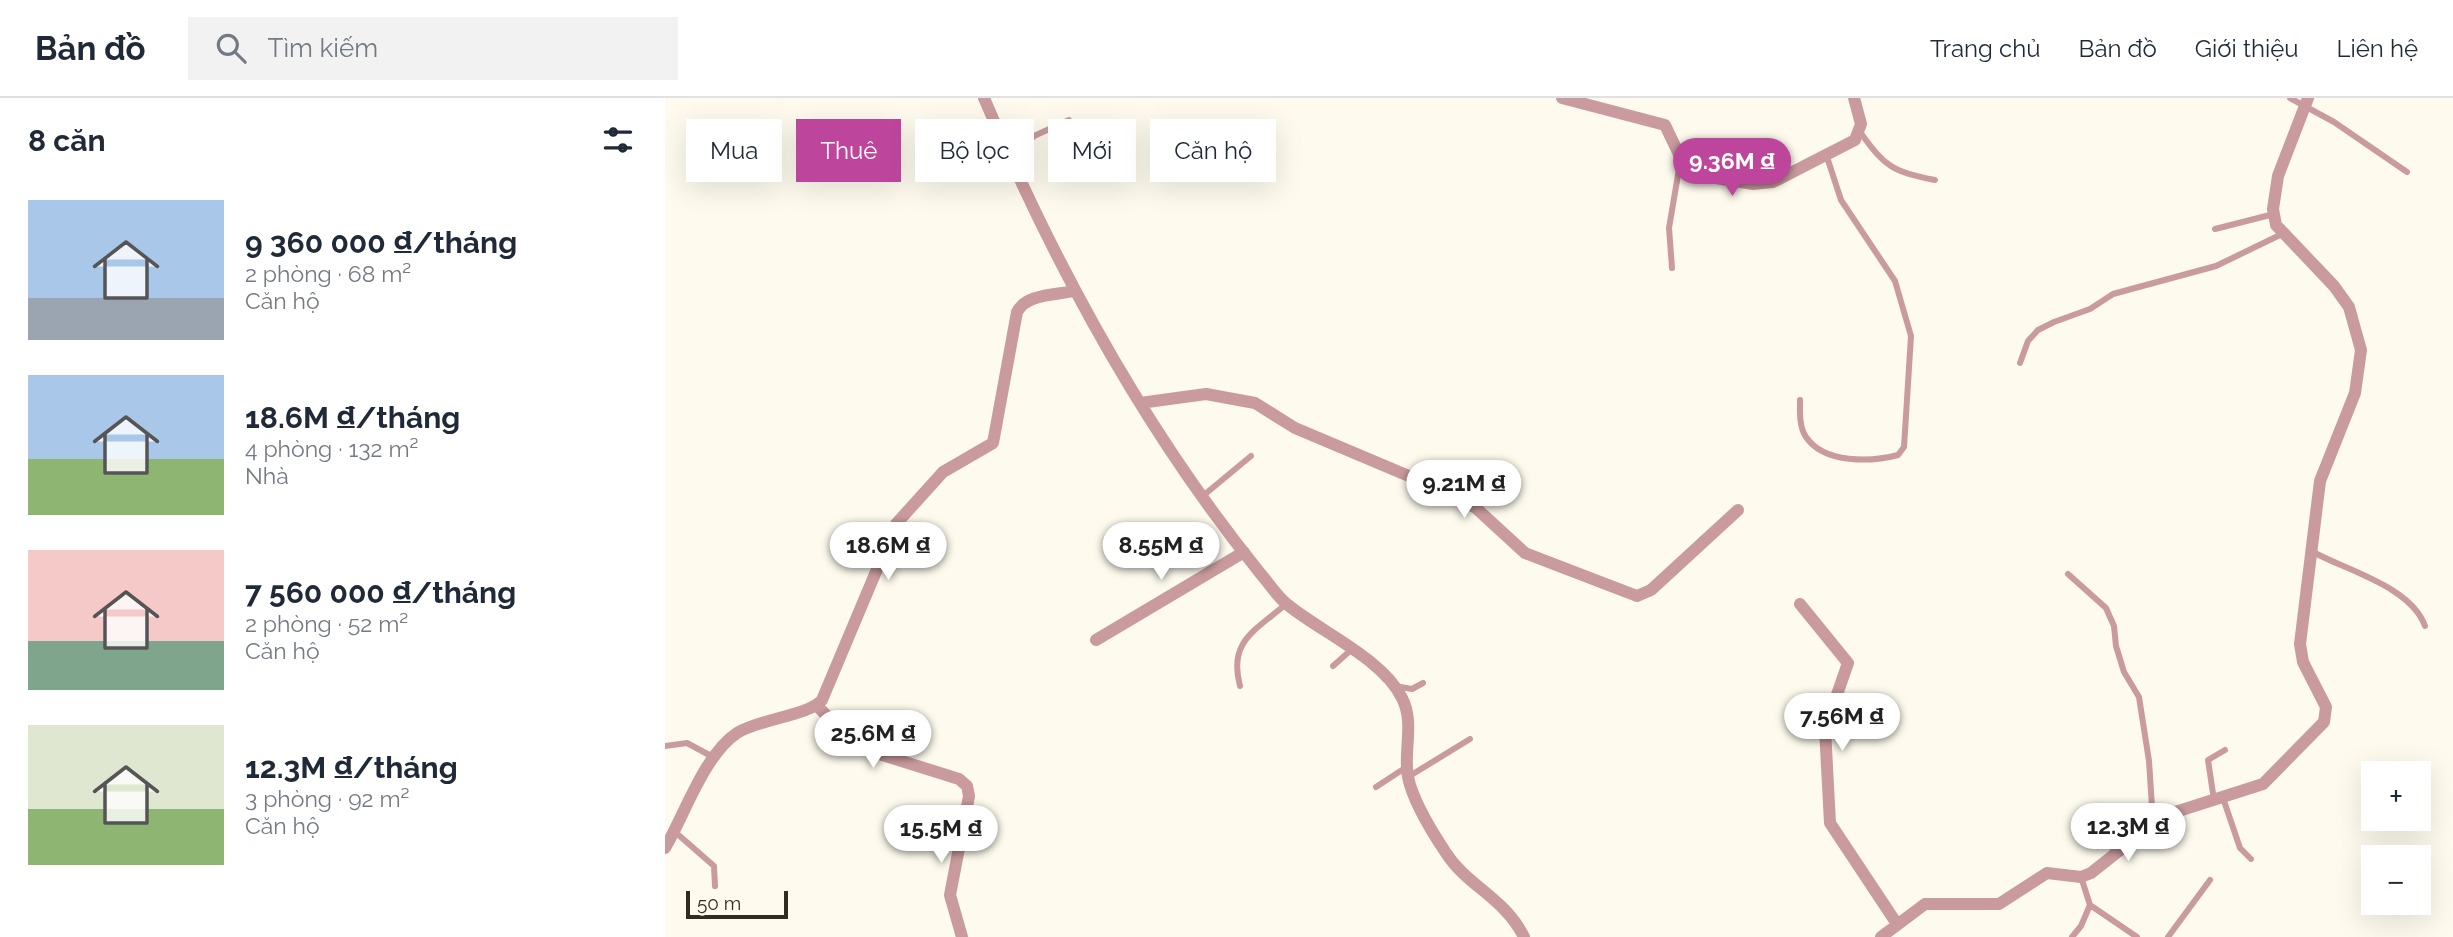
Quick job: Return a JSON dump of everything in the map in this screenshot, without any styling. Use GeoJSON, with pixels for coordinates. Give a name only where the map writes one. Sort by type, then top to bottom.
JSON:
{"type":"FeatureCollection","features":[{"type":"Feature","properties":{"kind":"street"},"geometry":{"type":"LineString","coordinates":[[984,98],[992,119]]}},
{"type":"Feature","properties":{"kind":"street"},"geometry":{"type":"LineString","coordinates":[[1562,98],[1658,121],[1670,132],[1681,161],[1698,175],[1763,184],[1855,139],[1861,124],[1854,98]]}},
{"type":"Feature","properties":{"kind":"street"},"geometry":{"type":"LineString","coordinates":[[1881,937],[1925,904],[1999,904],[2047,873],[2081,877],[2153,822],[2263,784],[2324,722],[2326,707],[2301,655],[2311,551],[2322,470],[2355,393],[2361,350],[2349,307],[2334,286],[2281,234],[2274,214],[2278,176],[2306,101]]}},
{"type":"Feature","properties":{"kind":"street"},"geometry":{"type":"LineString","coordinates":[[1021,182],[1074,291],[1140,402],[1244,552],[1286,604],[1351,650],[1393,685],[1407,712],[1407,772],[1446,853],[1511,914],[1524,937]]}},
{"type":"Feature","properties":{"kind":"street"},"geometry":{"type":"LineString","coordinates":[[817,706],[897,524],[943,472],[993,443],[1017,312],[1021,304],[1027,300],[1074,291]]}},
{"type":"Feature","properties":{"kind":"street"},"geometry":{"type":"LineString","coordinates":[[1140,402],[1206,394],[1255,403],[1295,428],[1441,489],[1476,508],[1525,553],[1637,596],[1651,590],[1738,510]]}},
{"type":"Feature","properties":{"kind":"street"},"geometry":{"type":"LineString","coordinates":[[1096,640],[1244,552]]}},
{"type":"Feature","properties":{"kind":"street"},"geometry":{"type":"LineString","coordinates":[[1800,604],[1849,663],[1825,729],[1830,823],[1897,924]]}},
{"type":"Feature","properties":{"kind":"street"},"geometry":{"type":"LineString","coordinates":[[665,848],[713,757],[730,739],[751,725],[817,706]]}},
{"type":"Feature","properties":{"kind":"street"},"geometry":{"type":"LineString","coordinates":[[817,706],[860,748],[960,779],[967,786],[969,796],[960,858],[950,895],[962,937]]}},
{"type":"Feature","properties":{"kind":"lane"},"geometry":{"type":"LineString","coordinates":[[2290,98],[2306,101],[2407,172]]}},
{"type":"Feature","properties":{"kind":"lane"},"geometry":{"type":"LineString","coordinates":[[1860,132],[1876,154],[1893,170],[1935,180]]}},
{"type":"Feature","properties":{"kind":"lane"},"geometry":{"type":"LineString","coordinates":[[1698,175],[1706,144]]}},
{"type":"Feature","properties":{"kind":"lane"},"geometry":{"type":"LineString","coordinates":[[1800,400],[1800,420],[1806,438],[1825,453],[1864,460],[1898,454],[1904,447],[1911,336],[1895,281],[1841,200],[1826,155]]}},
{"type":"Feature","properties":{"kind":"lane"},"geometry":{"type":"LineString","coordinates":[[1672,268],[1669,229],[1681,161]]}},
{"type":"Feature","properties":{"kind":"lane"},"geometry":{"type":"LineString","coordinates":[[2215,229],[2274,214]]}},
{"type":"Feature","properties":{"kind":"lane"},"geometry":{"type":"LineString","coordinates":[[2020,363],[2028,341],[2038,330],[2054,322],[2090,309],[2113,294],[2215,265],[2281,234]]}},
{"type":"Feature","properties":{"kind":"lane"},"geometry":{"type":"LineString","coordinates":[[1204,495],[1251,456]]}},
{"type":"Feature","properties":{"kind":"lane"},"geometry":{"type":"LineString","coordinates":[[2311,551],[2395,591],[2413,603],[2425,626]]}},
{"type":"Feature","properties":{"kind":"lane"},"geometry":{"type":"LineString","coordinates":[[2068,574],[2106,608],[2114,626],[2116,646],[2124,671],[2139,697],[2149,761],[2153,822]]}},
{"type":"Feature","properties":{"kind":"lane"},"geometry":{"type":"LineString","coordinates":[[1240,686],[1235,660],[1242,642],[1286,604]]}},
{"type":"Feature","properties":{"kind":"lane"},"geometry":{"type":"LineString","coordinates":[[1333,666],[1351,650]]}},
{"type":"Feature","properties":{"kind":"lane"},"geometry":{"type":"LineString","coordinates":[[1393,685],[1412,689],[1423,684]]}},
{"type":"Feature","properties":{"kind":"lane"},"geometry":{"type":"LineString","coordinates":[[1376,787],[1470,739]]}},
{"type":"Feature","properties":{"kind":"lane"},"geometry":{"type":"LineString","coordinates":[[665,746],[687,743],[713,757]]}},
{"type":"Feature","properties":{"kind":"lane"},"geometry":{"type":"LineString","coordinates":[[2225,750],[2208,760],[2218,799],[2239,848],[2251,859]]}},
{"type":"Feature","properties":{"kind":"lane"},"geometry":{"type":"LineString","coordinates":[[2104,823],[2114,853]]}},
{"type":"Feature","properties":{"kind":"lane"},"geometry":{"type":"LineString","coordinates":[[674,831],[714,866],[715,886]]}},
{"type":"Feature","properties":{"kind":"lane"},"geometry":{"type":"LineString","coordinates":[[2081,877],[2090,905],[2137,937]]}},
{"type":"Feature","properties":{"kind":"lane"},"geometry":{"type":"LineString","coordinates":[[2168,937],[2210,880]]}},
{"type":"Feature","properties":{"kind":"lane"},"geometry":{"type":"LineString","coordinates":[[2072,937],[2081,926],[2090,905]]}}]}
